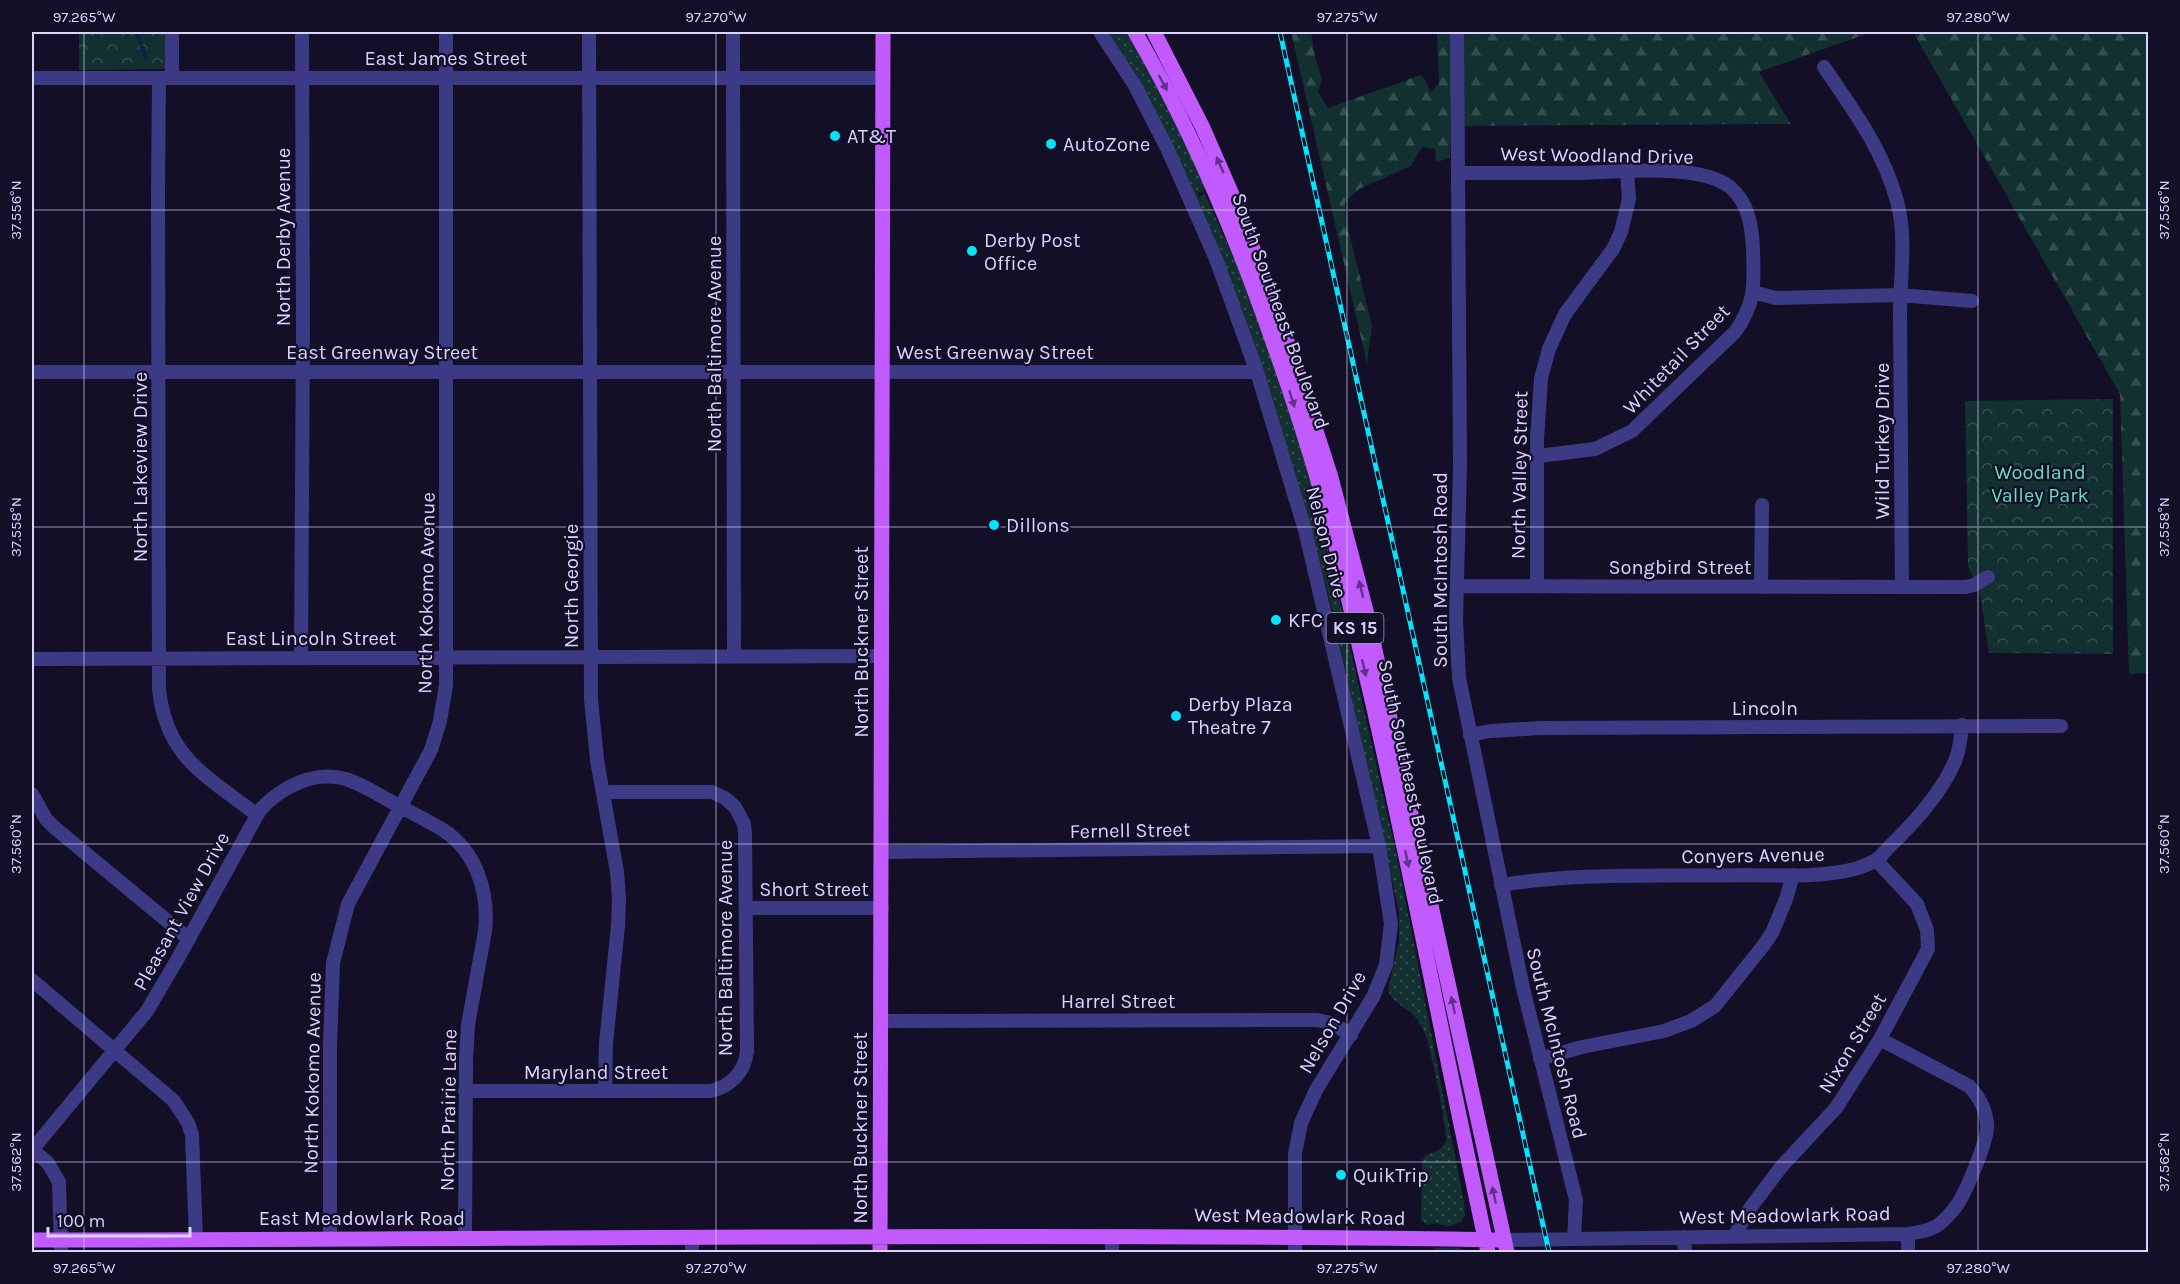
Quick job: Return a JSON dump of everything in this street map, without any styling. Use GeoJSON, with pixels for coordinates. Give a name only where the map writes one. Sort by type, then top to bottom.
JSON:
{"type":"FeatureCollection","features":[{"type":"Feature","properties":{"kind":"main road","name":"North Buckner Street"},"geometry":{"type":"LineString","coordinates":[[880,1252],[883,32]]}},
{"type":"Feature","properties":{"kind":"main road","name":"South Southeast Boulevard"},"geometry":{"type":"LineString","coordinates":[[1135,32],[1181,117],[1228,220],[1269,331],[1310,456],[1333,536],[1384,756],[1432,975],[1486,1246]]}},
{"type":"Feature","properties":{"kind":"main road","name":"South Southeast Boulevard"},"geometry":{"type":"LineString","coordinates":[[1154,32],[1203,128],[1241,216],[1291,350],[1330,474],[1368,618],[1505,1246]]}},
{"type":"Feature","properties":{"kind":"main road","name":"West Meadowlark Road"},"geometry":{"type":"LineString","coordinates":[[692,1245],[880,1236],[1295,1236],[1505,1246]]}},
{"type":"Feature","properties":{"kind":"main road","name":"East Meadowlark Road"},"geometry":{"type":"LineString","coordinates":[[32,1240],[61,1246],[196,1239],[465,1239],[692,1245]]}},
{"type":"Feature","properties":{"kind":"street","name":"North Lakeview Drive"},"geometry":{"type":"LineString","coordinates":[[172,32],[166,79],[158,192],[161,707],[167,729],[179,751],[193,766],[257,815]]}},
{"type":"Feature","properties":{"kind":"street","name":"North Derby Avenue"},"geometry":{"type":"LineString","coordinates":[[301,658],[302,32]]}},
{"type":"Feature","properties":{"kind":"street","name":"North Kokomo Avenue"},"geometry":{"type":"LineString","coordinates":[[330,1239],[330,1045],[333,963],[348,904],[428,757],[444,704],[447,372],[446,32]]}},
{"type":"Feature","properties":{"kind":"street","name":"North Georgie"},"geometry":{"type":"LineString","coordinates":[[590,32],[593,728],[617,872],[619,898],[606,1043],[605,1091]]}},
{"type":"Feature","properties":{"kind":"street","name":"North Baltimore Avenue"},"geometry":{"type":"LineString","coordinates":[[733,32],[734,657]]}},
{"type":"Feature","properties":{"kind":"street","name":"Nelson Drive"},"geometry":{"type":"LineString","coordinates":[[1100,32],[1148,108],[1184,185],[1224,280],[1257,372],[1305,530],[1379,846],[1391,924],[1386,965],[1373,997],[1316,1090],[1301,1123],[1294,1154],[1295,1252]]}},
{"type":"Feature","properties":{"kind":"street","name":"South McIntosh Road"},"geometry":{"type":"LineString","coordinates":[[1457,32],[1460,476],[1456,619],[1459,678],[1501,885],[1540,1059],[1576,1200],[1574,1239]]}},
{"type":"Feature","properties":{"kind":"street","name":"Wild Turkey Drive"},"geometry":{"type":"LineString","coordinates":[[1824,67],[1873,139],[1891,181],[1902,227],[1900,295],[1902,587]]}},
{"type":"Feature","properties":{"kind":"street","name":"East James Street"},"geometry":{"type":"LineString","coordinates":[[32,78],[883,78]]}},
{"type":"Feature","properties":{"kind":"street","name":"North Valley Street"},"geometry":{"type":"LineString","coordinates":[[1537,586],[1541,378],[1549,349],[1565,314],[1613,249],[1621,232],[1629,199],[1627,171]]}},
{"type":"Feature","properties":{"kind":"street","name":"West Woodland Drive"},"geometry":{"type":"LineString","coordinates":[[1458,173],[1665,171],[1707,176],[1722,182],[1734,191],[1746,209],[1752,228],[1754,291]]}},
{"type":"Feature","properties":{"kind":"street"},"geometry":{"type":"LineString","coordinates":[[1754,291],[1775,298],[1900,295],[1972,301]]}},
{"type":"Feature","properties":{"kind":"street","name":"Whitetail Street"},"geometry":{"type":"LineString","coordinates":[[1538,456],[1594,449],[1632,431],[1734,332],[1748,312],[1754,291]]}},
{"type":"Feature","properties":{"kind":"street","name":"East Greenway Street"},"geometry":{"type":"LineString","coordinates":[[32,372],[733,372]]}},
{"type":"Feature","properties":{"kind":"street","name":"West Greenway Street"},"geometry":{"type":"LineString","coordinates":[[733,372],[1257,372]]}},
{"type":"Feature","properties":{"kind":"street"},"geometry":{"type":"LineString","coordinates":[[1761,587],[1762,506]]}},
{"type":"Feature","properties":{"kind":"street","name":"Songbird Street"},"geometry":{"type":"LineString","coordinates":[[1458,586],[1966,587],[1988,577]]}},
{"type":"Feature","properties":{"kind":"street","name":"East Lincoln Street"},"geometry":{"type":"LineString","coordinates":[[32,659],[882,656]]}},
{"type":"Feature","properties":{"kind":"street","name":"Conyers Avenue"},"geometry":{"type":"LineString","coordinates":[[1501,885],[1556,878],[1793,875],[1835,872],[1876,860],[1904,832],[1945,780],[1960,747],[1962,725]]}},
{"type":"Feature","properties":{"kind":"street","name":"Lincoln"},"geometry":{"type":"LineString","coordinates":[[1470,735],[1490,731],[1542,728],[2061,726]]}},
{"type":"Feature","properties":{"kind":"street","name":"Pleasant View Drive"},"geometry":{"type":"LineString","coordinates":[[32,1150],[147,1011],[257,815],[269,800],[296,783],[319,777],[339,777],[400,807]]}},
{"type":"Feature","properties":{"kind":"street","name":"North Baltimore Avenue"},"geometry":{"type":"LineString","coordinates":[[603,792],[712,792],[735,807],[744,824],[747,1051],[742,1069],[727,1085]]}},
{"type":"Feature","properties":{"kind":"street"},"geometry":{"type":"LineString","coordinates":[[32,794],[46,819],[55,828],[189,939]]}},
{"type":"Feature","properties":{"kind":"street","name":"North Prairie Lane"},"geometry":{"type":"LineString","coordinates":[[400,807],[444,831],[457,842],[474,864],[484,891],[486,928],[468,1025],[465,1091],[465,1239]]}},
{"type":"Feature","properties":{"kind":"street","name":"Fernell Street"},"geometry":{"type":"LineString","coordinates":[[882,852],[1379,846]]}},
{"type":"Feature","properties":{"kind":"street","name":"Nixon Street"},"geometry":{"type":"LineString","coordinates":[[1734,1236],[1751,1207],[1782,1167],[1836,1108],[1880,1039],[1928,950],[1924,916],[1917,904],[1876,860]]}},
{"type":"Feature","properties":{"kind":"street"},"geometry":{"type":"LineString","coordinates":[[1540,1059],[1582,1047],[1664,1031],[1691,1021],[1715,1006],[1772,933],[1793,875]]}},
{"type":"Feature","properties":{"kind":"street","name":"Short Street"},"geometry":{"type":"LineString","coordinates":[[746,908],[882,908]]}},
{"type":"Feature","properties":{"kind":"street"},"geometry":{"type":"LineString","coordinates":[[32,981],[174,1101],[188,1123],[194,1147],[196,1239]]}},
{"type":"Feature","properties":{"kind":"street","name":"Harrel Street"},"geometry":{"type":"LineString","coordinates":[[882,1022],[1317,1020],[1332,1023],[1351,1035]]}},
{"type":"Feature","properties":{"kind":"street","name":"West Meadowlark Road"},"geometry":{"type":"LineString","coordinates":[[1505,1246],[1574,1239],[1908,1234],[1936,1226],[1948,1217],[1959,1203],[1986,1136],[1986,1120],[1981,1101],[1969,1086],[1880,1039]]}},
{"type":"Feature","properties":{"kind":"street","name":"Maryland Street"},"geometry":{"type":"LineString","coordinates":[[465,1091],[711,1091],[727,1085]]}},
{"type":"Feature","properties":{"kind":"street"},"geometry":{"type":"LineString","coordinates":[[32,1150],[48,1163],[59,1182],[61,1246]]}},
{"type":"Feature","properties":{"kind":"street"},"geometry":{"type":"LineString","coordinates":[[1908,1234],[1908,1252]]}},
{"type":"Feature","properties":{"kind":"street"},"geometry":{"type":"LineString","coordinates":[[1112,1236],[1112,1252]]}},
{"type":"Feature","properties":{"kind":"street"},"geometry":{"type":"LineString","coordinates":[[1684,1237],[1685,1252]]}},
{"type":"Feature","properties":{"kind":"green space"},"geometry":{"type":"Polygon","coordinates":[[[79,32],[167,32],[167,69],[79,70],[79,32]]]}},
{"type":"Feature","properties":{"kind":"green space"},"geometry":{"type":"Polygon","coordinates":[[[1108,32],[1126,32],[1138,50],[1169,109],[1206,189],[1197,194],[1199,197],[1205,194],[1235,261],[1281,383],[1319,509],[1397,857],[1464,1202],[1465,1216],[1452,1226],[1436,1223],[1427,1225],[1421,1220],[1422,1161],[1425,1155],[1438,1150],[1445,1143],[1444,1122],[1425,1035],[1416,1017],[1393,999],[1388,990],[1399,941],[1399,912],[1329,597],[1296,476],[1276,412],[1170,140],[1137,75],[1108,32]]]}},
{"type":"Feature","properties":{"kind":"green space"},"geometry":{"type":"Polygon","coordinates":[[[1291,32],[1311,32],[1315,57],[1322,78],[1318,92],[1328,108],[1421,75],[1430,92],[1439,84],[1437,33],[1452,33],[1450,158],[1436,162],[1435,149],[1422,147],[1411,166],[1359,189],[1345,202],[1346,220],[1372,326],[1367,364],[1291,32]]]}},
{"type":"Feature","properties":{"kind":"green space"},"geometry":{"type":"Polygon","coordinates":[[[1462,32],[1589,34],[1595,32],[1872,32],[1759,72],[1791,124],[1462,126],[1462,32]]]}},
{"type":"Feature","properties":{"kind":"green space"},"geometry":{"type":"Polygon","coordinates":[[[1913,32],[2148,32],[2148,673],[2129,674],[2120,394],[1913,32]]]}},
{"type":"Feature","properties":{"kind":"green space","name":"Woodland Valley Park"},"geometry":{"type":"Polygon","coordinates":[[[2113,399],[2113,654],[1989,653],[1980,595],[1968,566],[1965,401],[2113,399]]]}},
{"type":"Feature","properties":{"kind":"green space"},"geometry":{"type":"Polygon","coordinates":[[[1433,1248],[1460,1248],[1473,1252],[1435,1252],[1433,1248]]]}},
{"type":"Feature","properties":{"kind":"waterway"},"geometry":{"type":"LineString","coordinates":[[136,32],[146,58]]}},
{"type":"Feature","properties":{"kind":"railway"},"geometry":{"type":"LineString","coordinates":[[1280,32],[1549,1252]]}},
{"type":"Feature","properties":{"kind":"place","name":"AT&T"},"geometry":{"type":"Point","coordinates":[835,136]}},
{"type":"Feature","properties":{"kind":"place","name":"AutoZone"},"geometry":{"type":"Point","coordinates":[1051,144]}},
{"type":"Feature","properties":{"kind":"place","name":"Derby Post Office"},"geometry":{"type":"Point","coordinates":[972,251]}},
{"type":"Feature","properties":{"kind":"place","name":"Dillons"},"geometry":{"type":"Point","coordinates":[994,525]}},
{"type":"Feature","properties":{"kind":"place","name":"KFC"},"geometry":{"type":"Point","coordinates":[1276,620]}},
{"type":"Feature","properties":{"kind":"place","name":"Derby Plaza Theatre 7"},"geometry":{"type":"Point","coordinates":[1176,716]}},
{"type":"Feature","properties":{"kind":"place","name":"QuikTrip"},"geometry":{"type":"Point","coordinates":[1341,1175]}}]}
